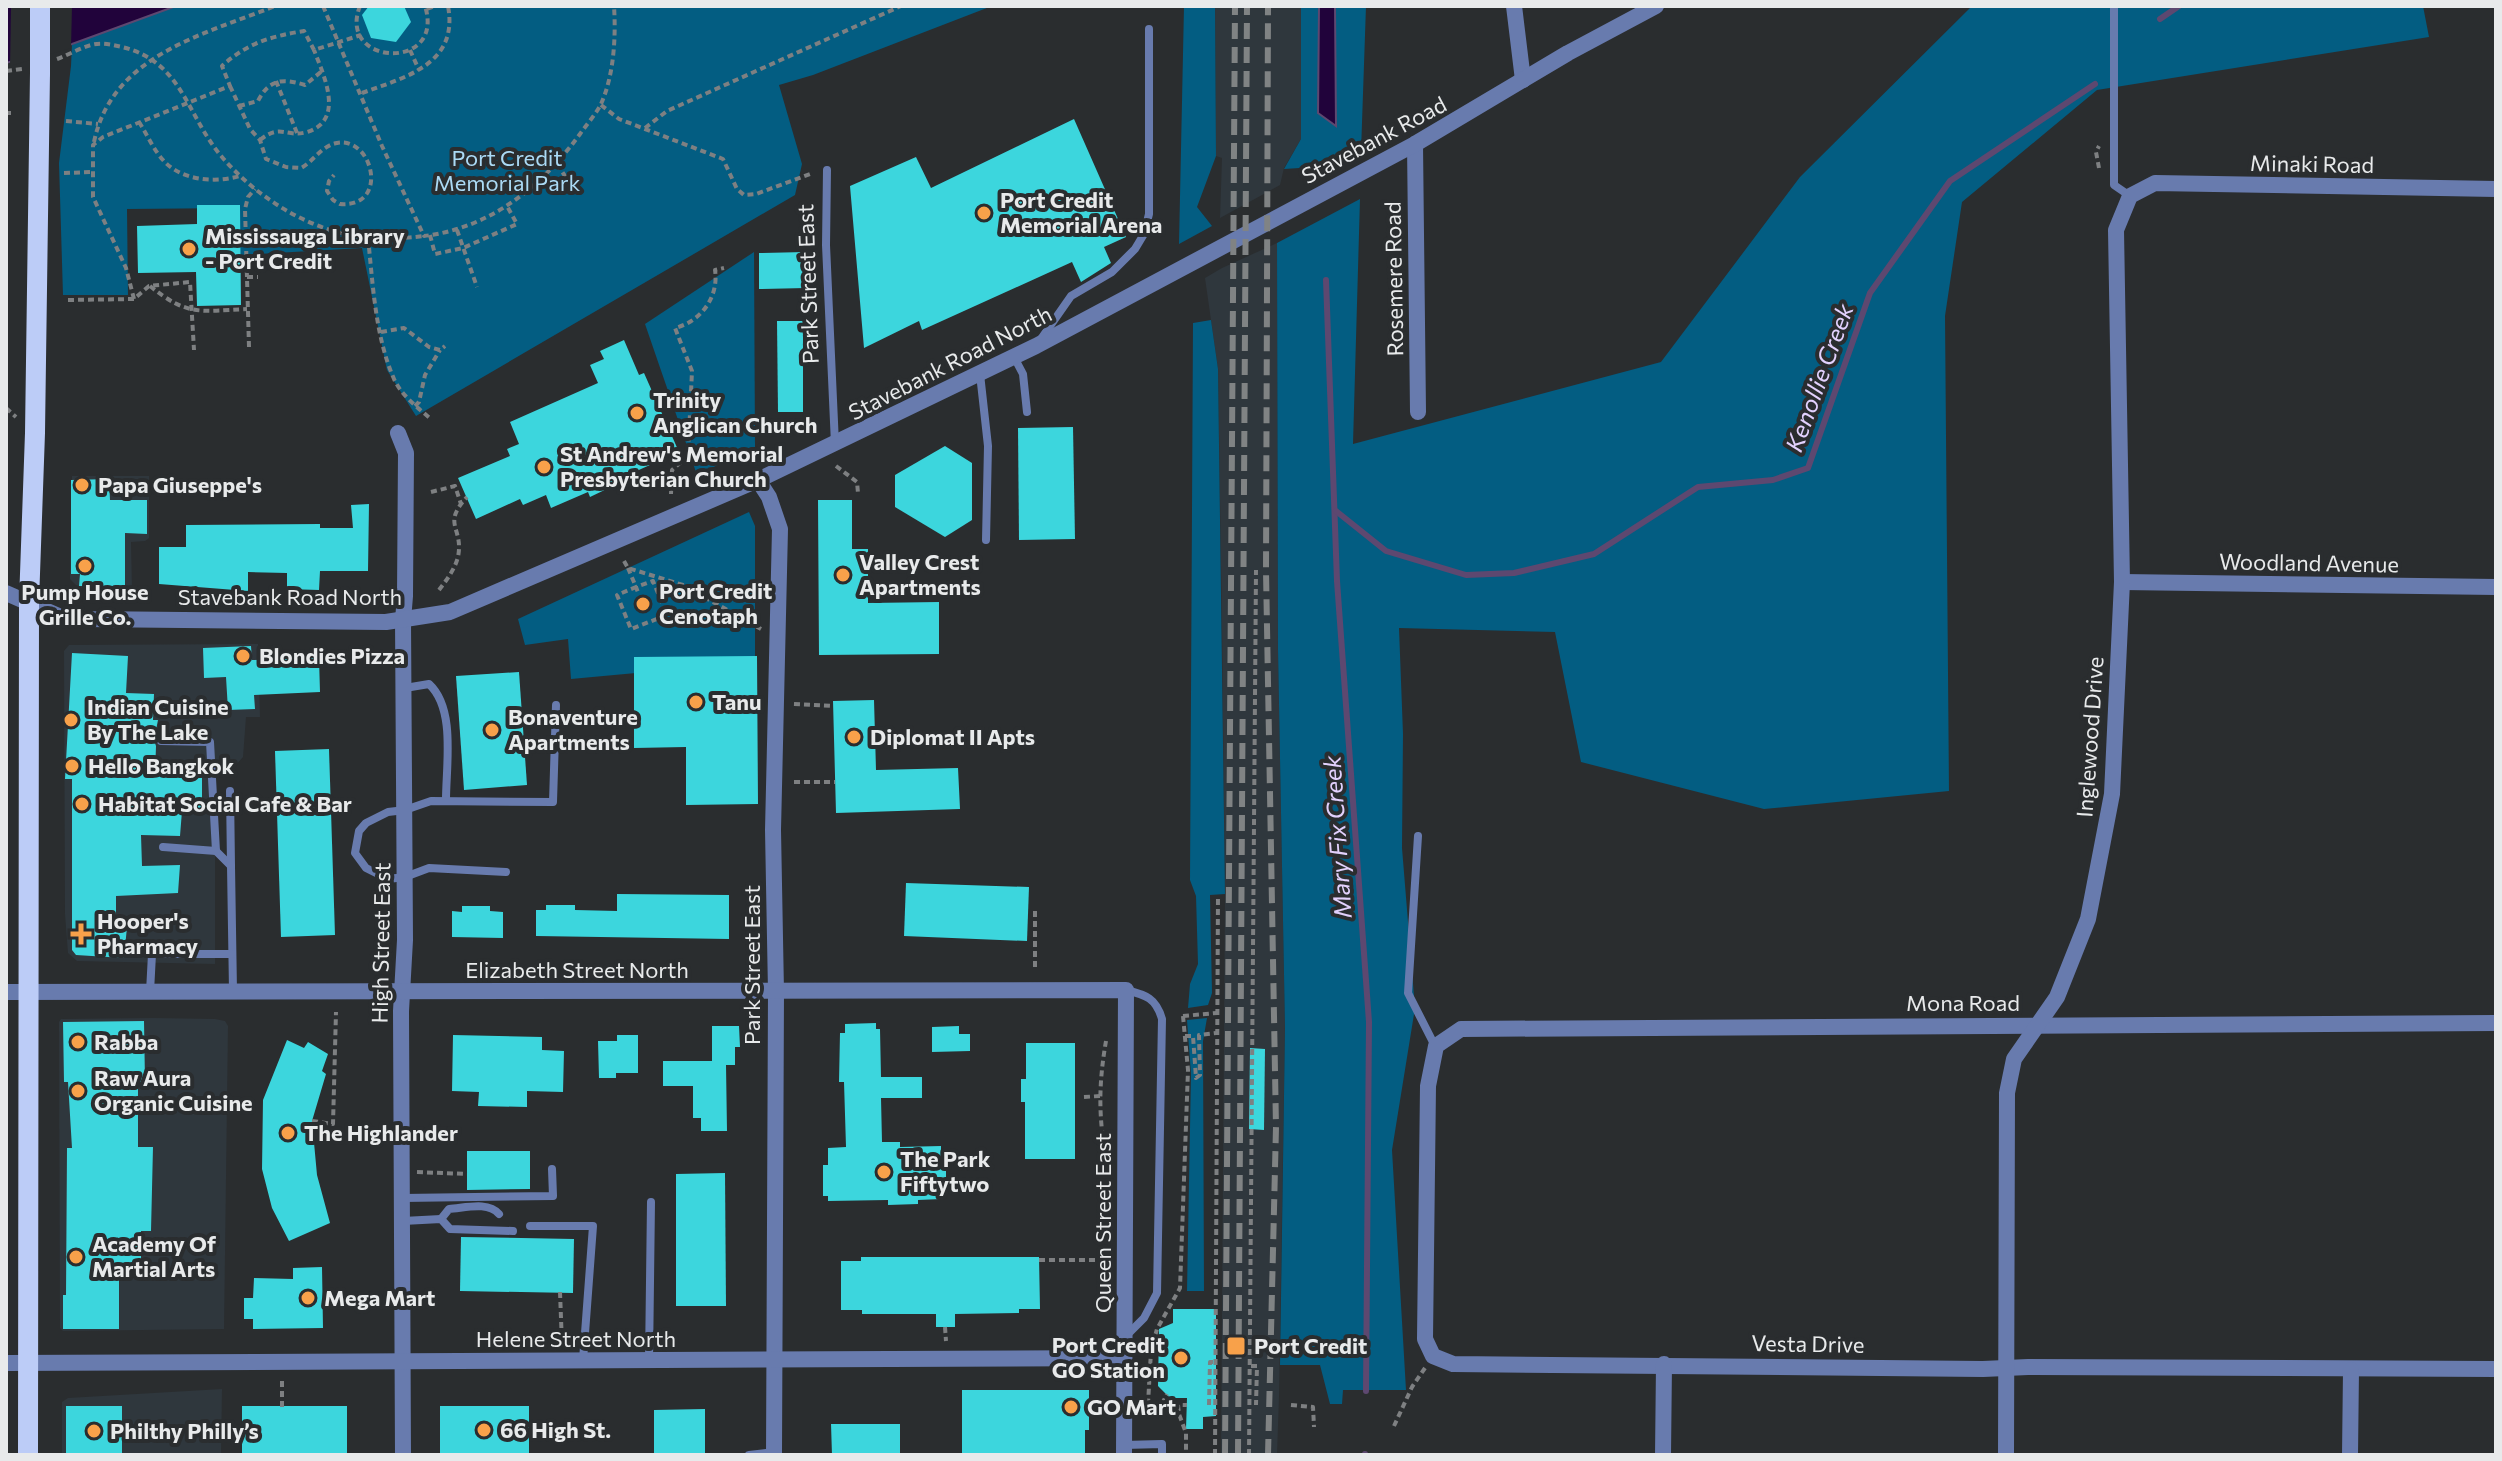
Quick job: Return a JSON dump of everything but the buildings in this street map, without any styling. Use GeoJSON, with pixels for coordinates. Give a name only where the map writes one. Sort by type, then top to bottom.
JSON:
{"type":"FeatureCollection","features":[{"type":"Feature","properties":{"kind":"main road"},"geometry":{"type":"LineString","coordinates":[[28,1455],[29,602],[35,433],[40,6]]}},
{"type":"Feature","properties":{"kind":"street"},"geometry":{"type":"LineString","coordinates":[[1514,6],[1523,80]]}},
{"type":"Feature","properties":{"kind":"street","name":"Stavebank Road"},"geometry":{"type":"LineString","coordinates":[[1110,306],[1415,144],[1568,53],[1656,6]]}},
{"type":"Feature","properties":{"kind":"street","name":"Rosemere Road"},"geometry":{"type":"LineString","coordinates":[[1415,144],[1418,412]]}},
{"type":"Feature","properties":{"kind":"street","name":"Minaki Road"},"geometry":{"type":"LineString","coordinates":[[2130,196],[2155,183],[2496,189]]}},
{"type":"Feature","properties":{"kind":"street","name":"Inglewood Drive"},"geometry":{"type":"LineString","coordinates":[[2006,1455],[2007,1093],[2014,1059],[2057,997],[2088,919],[2112,794],[2122,582],[2116,230],[2130,196]]}},
{"type":"Feature","properties":{"kind":"street","name":"Stavebank Road North"},"geometry":{"type":"LineString","coordinates":[[6,593],[61,617],[86,619],[403,620],[450,612],[835,445],[1110,306]]}},
{"type":"Feature","properties":{"kind":"street","name":"High Street East"},"geometry":{"type":"LineString","coordinates":[[398,433],[406,453],[403,620],[405,877],[401,1011],[403,1455]]}},
{"type":"Feature","properties":{"kind":"street","name":"Park Street East"},"geometry":{"type":"LineString","coordinates":[[758,480],[769,497],[780,529],[773,830],[776,992],[774,1454]]}},
{"type":"Feature","properties":{"kind":"street","name":"Woodland Avenue"},"geometry":{"type":"LineString","coordinates":[[2122,582],[2496,587]]}},
{"type":"Feature","properties":{"kind":"street","name":"Elizabeth Street North"},"geometry":{"type":"LineString","coordinates":[[6,992],[1126,990]]}},
{"type":"Feature","properties":{"kind":"street","name":"Queen Street East"},"geometry":{"type":"LineString","coordinates":[[1124,1450],[1126,990]]}},
{"type":"Feature","properties":{"kind":"street","name":"Mona Road"},"geometry":{"type":"LineString","coordinates":[[1436,1046],[1461,1029],[2496,1023]]}},
{"type":"Feature","properties":{"kind":"street"},"geometry":{"type":"LineString","coordinates":[[1433,1356],[1425,1339],[1428,1086],[1436,1046]]}},
{"type":"Feature","properties":{"kind":"street","name":"Vesta Drive"},"geometry":{"type":"LineString","coordinates":[[1433,1356],[1453,1364],[1983,1369],[2496,1369]]}},
{"type":"Feature","properties":{"kind":"street","name":"Helene Street North"},"geometry":{"type":"LineString","coordinates":[[6,1363],[1124,1358]]}},
{"type":"Feature","properties":{"kind":"street"},"geometry":{"type":"LineString","coordinates":[[1663,1455],[1664,1364]]}},
{"type":"Feature","properties":{"kind":"street"},"geometry":{"type":"LineString","coordinates":[[2350,1455],[2351,1370]]}},
{"type":"Feature","properties":{"kind":"lane"},"geometry":{"type":"LineString","coordinates":[[2114,6],[2114,185],[2130,196]]}},
{"type":"Feature","properties":{"kind":"lane"},"geometry":{"type":"LineString","coordinates":[[1036,346],[1071,296],[1112,272],[1135,249],[1144,234],[1149,214],[1149,29]]}},
{"type":"Feature","properties":{"kind":"lane","name":"Park Street East"},"geometry":{"type":"LineString","coordinates":[[827,171],[826,245],[835,445]]}},
{"type":"Feature","properties":{"kind":"lane"},"geometry":{"type":"LineString","coordinates":[[1014,357],[1023,374],[1027,412]]}},
{"type":"Feature","properties":{"kind":"lane"},"geometry":{"type":"LineString","coordinates":[[980,373],[988,446],[986,540]]}},
{"type":"Feature","properties":{"kind":"lane"},"geometry":{"type":"LineString","coordinates":[[405,688],[429,684],[436,690],[447,712],[446,800]]}},
{"type":"Feature","properties":{"kind":"lane"},"geometry":{"type":"LineString","coordinates":[[506,872],[429,868],[405,877],[388,879],[366,868],[355,853],[359,831],[366,823],[388,812],[431,801],[553,802],[556,705]]}},
{"type":"Feature","properties":{"kind":"lane"},"geometry":{"type":"LineString","coordinates":[[161,741],[210,742],[216,851]]}},
{"type":"Feature","properties":{"kind":"lane"},"geometry":{"type":"LineString","coordinates":[[230,791],[233,992]]}},
{"type":"Feature","properties":{"kind":"lane"},"geometry":{"type":"LineString","coordinates":[[1418,836],[1408,993],[1436,1046]]}},
{"type":"Feature","properties":{"kind":"lane"},"geometry":{"type":"LineString","coordinates":[[163,847],[216,851],[231,866]]}},
{"type":"Feature","properties":{"kind":"lane"},"geometry":{"type":"LineString","coordinates":[[150,992],[152,954],[232,954]]}},
{"type":"Feature","properties":{"kind":"lane"},"geometry":{"type":"LineString","coordinates":[[1125,1338],[1144,1318],[1157,1293],[1162,1019],[1158,1006],[1150,996],[1126,990]]}},
{"type":"Feature","properties":{"kind":"lane"},"geometry":{"type":"LineString","coordinates":[[403,1198],[553,1196],[552,1169]]}},
{"type":"Feature","properties":{"kind":"lane"},"geometry":{"type":"LineString","coordinates":[[649,1361],[651,1202]]}},
{"type":"Feature","properties":{"kind":"lane"},"geometry":{"type":"LineString","coordinates":[[403,1221],[441,1219],[449,1209],[487,1206],[499,1214]]}},
{"type":"Feature","properties":{"kind":"lane"},"geometry":{"type":"LineString","coordinates":[[441,1219],[450,1229],[513,1231]]}},
{"type":"Feature","properties":{"kind":"lane"},"geometry":{"type":"LineString","coordinates":[[530,1226],[593,1226],[583,1361]]}},
{"type":"Feature","properties":{"kind":"lane"},"geometry":{"type":"LineString","coordinates":[[1124,1450],[1162,1444],[1162,1455]]}},
{"type":"Feature","properties":{"kind":"lane"},"geometry":{"type":"LineString","coordinates":[[749,1455],[774,1454]]}},
{"type":"Feature","properties":{"kind":"path"},"geometry":{"type":"LineString","coordinates":[[134,299],[126,268],[93,197],[93,145],[98,124],[123,81],[151,58],[275,6]]}},
{"type":"Feature","properties":{"kind":"path"},"geometry":{"type":"LineString","coordinates":[[323,6],[388,159],[435,254],[463,248],[517,224],[507,206]]}},
{"type":"Feature","properties":{"kind":"path"},"geometry":{"type":"LineString","coordinates":[[360,6],[357,24],[361,35],[367,44],[388,55],[410,50],[426,32],[426,8],[435,6]]}},
{"type":"Feature","properties":{"kind":"path"},"geometry":{"type":"LineString","coordinates":[[362,94],[419,71],[440,53],[451,20],[448,6]]}},
{"type":"Feature","properties":{"kind":"path"},"geometry":{"type":"LineString","coordinates":[[6,71],[40,67],[93,45],[105,44],[136,51],[151,58],[173,78],[201,130],[240,176],[302,219],[338,232],[368,238],[427,236],[457,230],[507,206],[557,164],[601,105],[612,62],[614,6]]}},
{"type":"Feature","properties":{"kind":"path"},"geometry":{"type":"LineString","coordinates":[[645,128],[667,111],[901,6]]}},
{"type":"Feature","properties":{"kind":"path"},"geometry":{"type":"LineString","coordinates":[[260,140],[276,130],[307,132],[321,124],[330,107],[329,89],[304,31],[280,34],[249,45],[222,66],[250,129],[260,140],[263,155],[272,163],[301,168],[324,148],[346,143],[365,157],[372,173],[371,187],[361,200],[340,204],[327,191],[334,175]]}},
{"type":"Feature","properties":{"kind":"path"},"geometry":{"type":"LineString","coordinates":[[314,50],[361,35]]}},
{"type":"Feature","properties":{"kind":"path"},"geometry":{"type":"LineString","coordinates":[[410,50],[419,71]]}},
{"type":"Feature","properties":{"kind":"path"},"geometry":{"type":"LineString","coordinates":[[239,106],[258,101],[264,90],[276,81],[289,80],[305,85],[322,71]]}},
{"type":"Feature","properties":{"kind":"path"},"geometry":{"type":"LineString","coordinates":[[276,81],[297,133]]}},
{"type":"Feature","properties":{"kind":"path"},"geometry":{"type":"LineString","coordinates":[[93,145],[103,137],[230,86]]}},
{"type":"Feature","properties":{"kind":"path"},"geometry":{"type":"LineString","coordinates":[[601,105],[619,119],[723,159],[737,189],[744,195],[827,171]]}},
{"type":"Feature","properties":{"kind":"path"},"geometry":{"type":"LineString","coordinates":[[66,121],[98,124]]}},
{"type":"Feature","properties":{"kind":"path"},"geometry":{"type":"LineString","coordinates":[[139,122],[163,161],[178,172],[226,180],[240,176]]}},
{"type":"Feature","properties":{"kind":"path"},"geometry":{"type":"LineString","coordinates":[[557,164],[571,185]]}},
{"type":"Feature","properties":{"kind":"path"},"geometry":{"type":"LineString","coordinates":[[64,173],[92,172]]}},
{"type":"Feature","properties":{"kind":"path"},"geometry":{"type":"LineString","coordinates":[[249,347],[245,209],[248,197],[255,189]]}},
{"type":"Feature","properties":{"kind":"path"},"geometry":{"type":"LineString","coordinates":[[457,230],[477,287]]}},
{"type":"Feature","properties":{"kind":"path"},"geometry":{"type":"LineString","coordinates":[[368,238],[381,332],[394,381],[431,419]]}},
{"type":"Feature","properties":{"kind":"path"},"geometry":{"type":"LineString","coordinates":[[671,494],[672,470],[688,456],[692,371],[675,328],[686,325],[711,301],[717,281],[715,270],[724,268]]}},
{"type":"Feature","properties":{"kind":"path"},"geometry":{"type":"LineString","coordinates":[[247,277],[258,277]]}},
{"type":"Feature","properties":{"kind":"path"},"geometry":{"type":"LineString","coordinates":[[68,300],[134,299],[149,286],[190,282],[194,350]]}},
{"type":"Feature","properties":{"kind":"path"},"geometry":{"type":"LineString","coordinates":[[149,286],[172,304],[191,311],[247,309]]}},
{"type":"Feature","properties":{"kind":"path"},"geometry":{"type":"LineString","coordinates":[[381,332],[404,328],[429,347],[443,348],[425,375],[419,402],[415,406]]}},
{"type":"Feature","properties":{"kind":"path"},"geometry":{"type":"LineString","coordinates":[[836,466],[857,482],[858,493]]}},
{"type":"Feature","properties":{"kind":"path"},"geometry":{"type":"LineString","coordinates":[[431,492],[455,486],[461,504]]}},
{"type":"Feature","properties":{"kind":"path"},"geometry":{"type":"LineString","coordinates":[[439,590],[458,557],[458,539],[453,521],[455,510],[467,497]]}},
{"type":"Feature","properties":{"kind":"path"},"geometry":{"type":"LineString","coordinates":[[624,561],[639,595]]}},
{"type":"Feature","properties":{"kind":"path"},"geometry":{"type":"LineString","coordinates":[[628,568],[683,585],[763,631]]}},
{"type":"Feature","properties":{"kind":"path"},"geometry":{"type":"LineString","coordinates":[[1249,1455],[1256,570]]}},
{"type":"Feature","properties":{"kind":"path"},"geometry":{"type":"LineString","coordinates":[[653,581],[667,615],[631,629],[617,595],[636,587],[653,581]]}},
{"type":"Feature","properties":{"kind":"path"},"geometry":{"type":"LineString","coordinates":[[794,704],[833,706]]}},
{"type":"Feature","properties":{"kind":"path"},"geometry":{"type":"LineString","coordinates":[[794,782],[835,782]]}},
{"type":"Feature","properties":{"kind":"path"},"geometry":{"type":"LineString","coordinates":[[1215,1455],[1218,895]]}},
{"type":"Feature","properties":{"kind":"path"},"geometry":{"type":"LineString","coordinates":[[1035,911],[1035,971]]}},
{"type":"Feature","properties":{"kind":"path"},"geometry":{"type":"LineString","coordinates":[[312,1121],[333,1124],[336,1012]]}},
{"type":"Feature","properties":{"kind":"path"},"geometry":{"type":"LineString","coordinates":[[1192,1015],[1217,1013]]}},
{"type":"Feature","properties":{"kind":"path"},"geometry":{"type":"LineString","coordinates":[[1183,1016],[1188,1070],[1180,1288],[1157,1329],[1151,1351],[1148,1404],[1187,1405]]}},
{"type":"Feature","properties":{"kind":"path"},"geometry":{"type":"LineString","coordinates":[[1185,1036],[1193,1036],[1196,1078],[1200,1075],[1199,1035],[1217,1033]]}},
{"type":"Feature","properties":{"kind":"path"},"geometry":{"type":"LineString","coordinates":[[1084,1097],[1100,1096]]}},
{"type":"Feature","properties":{"kind":"path"},"geometry":{"type":"LineString","coordinates":[[403,1172],[467,1174]]}},
{"type":"Feature","properties":{"kind":"path"},"geometry":{"type":"LineString","coordinates":[[1039,1260],[1125,1259]]}},
{"type":"Feature","properties":{"kind":"path"},"geometry":{"type":"LineString","coordinates":[[560,1292],[562,1339]]}},
{"type":"Feature","properties":{"kind":"path"},"geometry":{"type":"LineString","coordinates":[[1165,1316],[1166,1326]]}},
{"type":"Feature","properties":{"kind":"path"},"geometry":{"type":"LineString","coordinates":[[945,1327],[946,1342]]}},
{"type":"Feature","properties":{"kind":"path"},"geometry":{"type":"LineString","coordinates":[[1394,1426],[1412,1387],[1433,1356]]}},
{"type":"Feature","properties":{"kind":"path"},"geometry":{"type":"LineString","coordinates":[[1209,1405],[1210,1362],[1217,1362]]}},
{"type":"Feature","properties":{"kind":"path"},"geometry":{"type":"LineString","coordinates":[[1251,1366],[1257,1366],[1256,1405]]}},
{"type":"Feature","properties":{"kind":"path"},"geometry":{"type":"LineString","coordinates":[[282,1380],[282,1407]]}},
{"type":"Feature","properties":{"kind":"path"},"geometry":{"type":"LineString","coordinates":[[1162,1404],[1167,1394]]}},
{"type":"Feature","properties":{"kind":"path"},"geometry":{"type":"LineString","coordinates":[[1178,1405],[1186,1433],[1186,1455]]}},
{"type":"Feature","properties":{"kind":"path"},"geometry":{"type":"LineString","coordinates":[[1291,1405],[1313,1407],[1314,1427]]}},
{"type":"Feature","properties":{"kind":"shaded area"},"geometry":{"type":"Polygon","coordinates":[[[6,6],[176,6],[72,44],[6,63],[6,6]]]}},
{"type":"Feature","properties":{"kind":"shaded area"},"geometry":{"type":"Polygon","coordinates":[[[1215,6],[1301,6],[1301,139],[1284,168],[1280,185],[1220,218],[1222,158],[1216,156],[1215,6]]]}},
{"type":"Feature","properties":{"kind":"shaded area"},"geometry":{"type":"Polygon","coordinates":[[[1319,6],[1335,6],[1336,126],[1318,113],[1319,6]]]}},
{"type":"Feature","properties":{"kind":"shaded area"},"geometry":{"type":"Polygon","coordinates":[[[1277,243],[1278,650],[1285,1028],[1277,1455],[1221,1455],[1225,894],[1222,630],[1218,369],[1205,278],[1277,243]]]}},
{"type":"Feature","properties":{"kind":"shaded area"},"geometry":{"type":"Polygon","coordinates":[[[72,476],[149,476],[149,538],[131,542],[132,590],[82,591],[70,579],[72,476]]]}},
{"type":"Feature","properties":{"kind":"shaded area"},"geometry":{"type":"Polygon","coordinates":[[[258,644],[260,717],[246,717],[243,757],[235,766],[215,767],[215,964],[77,961],[68,953],[65,914],[64,651],[69,645],[258,644]]]}},
{"type":"Feature","properties":{"kind":"shaded area"},"geometry":{"type":"Polygon","coordinates":[[[61,1019],[215,1019],[225,1021],[228,1026],[224,1329],[63,1331],[60,1328],[59,1022],[61,1019]]]}},
{"type":"Feature","properties":{"kind":"shaded area"},"geometry":{"type":"Polygon","coordinates":[[[222,1389],[221,1455],[62,1455],[62,1402],[68,1398],[222,1389]]]}},
{"type":"Feature","properties":{"kind":"green space","name":"Port Credit Memorial Park"},"geometry":{"type":"Polygon","coordinates":[[[176,6],[992,6],[813,75],[779,85],[802,164],[795,195],[416,416],[387,370],[362,248],[239,255],[237,208],[127,209],[128,295],[63,295],[59,163],[72,44],[176,6]]]}},
{"type":"Feature","properties":{"kind":"green space"},"geometry":{"type":"Polygon","coordinates":[[[1184,6],[1215,6],[1216,156],[1197,207],[1212,226],[1179,244],[1184,6]]]}},
{"type":"Feature","properties":{"kind":"green space"},"geometry":{"type":"Polygon","coordinates":[[[1301,6],[1319,6],[1318,113],[1336,125],[1335,6],[1366,6],[1361,152],[1315,167],[1284,169],[1301,139],[1301,6]]]}},
{"type":"Feature","properties":{"kind":"green space"},"geometry":{"type":"Polygon","coordinates":[[[1972,6],[2423,6],[2429,37],[2097,90],[1962,202],[1945,316],[1949,791],[1764,809],[1581,762],[1555,632],[1399,628],[1403,734],[1402,848],[1415,1008],[1392,1150],[1406,1390],[1343,1390],[1342,1404],[1330,1404],[1320,1365],[1280,1365],[1285,1028],[1278,650],[1277,243],[1360,199],[1353,444],[1661,362],[1800,177],[1972,6]]]}},
{"type":"Feature","properties":{"kind":"green space"},"geometry":{"type":"Polygon","coordinates":[[[754,252],[755,447],[697,475],[645,324],[754,252]]]}},
{"type":"Feature","properties":{"kind":"green space"},"geometry":{"type":"Polygon","coordinates":[[[1211,320],[1218,369],[1225,894],[1210,895],[1212,993],[1208,1005],[1188,1008],[1190,984],[1198,964],[1196,896],[1190,880],[1193,323],[1211,320]]]}},
{"type":"Feature","properties":{"kind":"green space"},"geometry":{"type":"Polygon","coordinates":[[[749,512],[755,526],[755,662],[571,679],[568,639],[525,645],[518,619],[749,512]]]}},
{"type":"Feature","properties":{"kind":"green space"},"geometry":{"type":"Polygon","coordinates":[[[1207,1018],[1203,1041],[1204,1291],[1187,1291],[1191,1074],[1187,1020],[1207,1018]]]}},
{"type":"Feature","properties":{"kind":"pier"},"geometry":{"type":"Polygon","coordinates":[[[11,6],[72,6],[71,48],[10,66],[11,6]]]}},
{"type":"Feature","properties":{"kind":"waterway","name":"Kenollie Creek"},"geometry":{"type":"LineString","coordinates":[[2160,19],[2179,6]]}},
{"type":"Feature","properties":{"kind":"waterway","name":"Kenollie Creek"},"geometry":{"type":"LineString","coordinates":[[1336,511],[1386,551],[1466,575],[1514,573],[1594,554],[1698,487],[1773,480],[1808,468],[1870,293],[1950,181],[2095,84]]}},
{"type":"Feature","properties":{"kind":"waterway","name":"Mary Fix Creek"},"geometry":{"type":"LineString","coordinates":[[1326,280],[1337,581],[1369,1022],[1366,1391]]}},
{"type":"Feature","properties":{"kind":"railway"},"geometry":{"type":"LineString","coordinates":[[1225,1455],[1235,6]]}},
{"type":"Feature","properties":{"kind":"railway"},"geometry":{"type":"LineString","coordinates":[[1238,1455],[1247,6]]}},
{"type":"Feature","properties":{"kind":"railway"},"geometry":{"type":"LineString","coordinates":[[1268,6],[1266,571],[1276,1127],[1268,1455]]}},
{"type":"Feature","properties":{"kind":"place","name":"Port Credit Memorial Arena"},"geometry":{"type":"Point","coordinates":[984,213]}},
{"type":"Feature","properties":{"kind":"place","name":"Mississauga Library - Port Credit"},"geometry":{"type":"Point","coordinates":[189,249]}},
{"type":"Feature","properties":{"kind":"place","name":"Trinity Anglican Church"},"geometry":{"type":"Point","coordinates":[637,413]}},
{"type":"Feature","properties":{"kind":"place","name":"St Andrew's Memorial Presbyterian Church"},"geometry":{"type":"Point","coordinates":[544,467]}},
{"type":"Feature","properties":{"kind":"place","name":"Papa Giuseppe's"},"geometry":{"type":"Point","coordinates":[82,485]}},
{"type":"Feature","properties":{"kind":"place","name":"Pump House Grille Co."},"geometry":{"type":"Point","coordinates":[85,566]}},
{"type":"Feature","properties":{"kind":"place","name":"Valley Crest Apartments"},"geometry":{"type":"Point","coordinates":[843,575]}},
{"type":"Feature","properties":{"kind":"place","name":"Port Credit Cenotaph"},"geometry":{"type":"Point","coordinates":[643,604]}},
{"type":"Feature","properties":{"kind":"place","name":"Blondies Pizza"},"geometry":{"type":"Point","coordinates":[243,656]}},
{"type":"Feature","properties":{"kind":"place","name":"Tanu"},"geometry":{"type":"Point","coordinates":[696,702]}},
{"type":"Feature","properties":{"kind":"place","name":"Indian Cuisine By The Lake"},"geometry":{"type":"Point","coordinates":[71,720]}},
{"type":"Feature","properties":{"kind":"place","name":"Bonaventure Apartments"},"geometry":{"type":"Point","coordinates":[492,730]}},
{"type":"Feature","properties":{"kind":"place","name":"Diplomat II Apts"},"geometry":{"type":"Point","coordinates":[854,737]}},
{"type":"Feature","properties":{"kind":"place","name":"Hello Bangkok"},"geometry":{"type":"Point","coordinates":[72,766]}},
{"type":"Feature","properties":{"kind":"place","name":"Habitat Social Cafe & Bar"},"geometry":{"type":"Point","coordinates":[82,804]}},
{"type":"Feature","properties":{"kind":"place","name":"Hooper's Pharmacy"},"geometry":{"type":"Point","coordinates":[81,934]}},
{"type":"Feature","properties":{"kind":"place","name":"Rabba"},"geometry":{"type":"Point","coordinates":[78,1042]}},
{"type":"Feature","properties":{"kind":"place","name":"Raw Aura Organic Cuisine"},"geometry":{"type":"Point","coordinates":[78,1091]}},
{"type":"Feature","properties":{"kind":"place","name":"The Highlander"},"geometry":{"type":"Point","coordinates":[288,1133]}},
{"type":"Feature","properties":{"kind":"place","name":"The Park Fiftytwo"},"geometry":{"type":"Point","coordinates":[884,1172]}},
{"type":"Feature","properties":{"kind":"place","name":"Academy Of Martial Arts"},"geometry":{"type":"Point","coordinates":[76,1257]}},
{"type":"Feature","properties":{"kind":"place","name":"Mega Mart"},"geometry":{"type":"Point","coordinates":[308,1298]}},
{"type":"Feature","properties":{"kind":"place","name":"Port Credit"},"geometry":{"type":"Point","coordinates":[1236,1346]}},
{"type":"Feature","properties":{"kind":"place","name":"Port Credit GO Station"},"geometry":{"type":"Point","coordinates":[1181,1358]}},
{"type":"Feature","properties":{"kind":"place","name":"GO Mart"},"geometry":{"type":"Point","coordinates":[1071,1407]}},
{"type":"Feature","properties":{"kind":"place","name":"66 High St."},"geometry":{"type":"Point","coordinates":[484,1430]}},
{"type":"Feature","properties":{"kind":"place","name":"Philthy Philly’s"},"geometry":{"type":"Point","coordinates":[94,1431]}}]}
